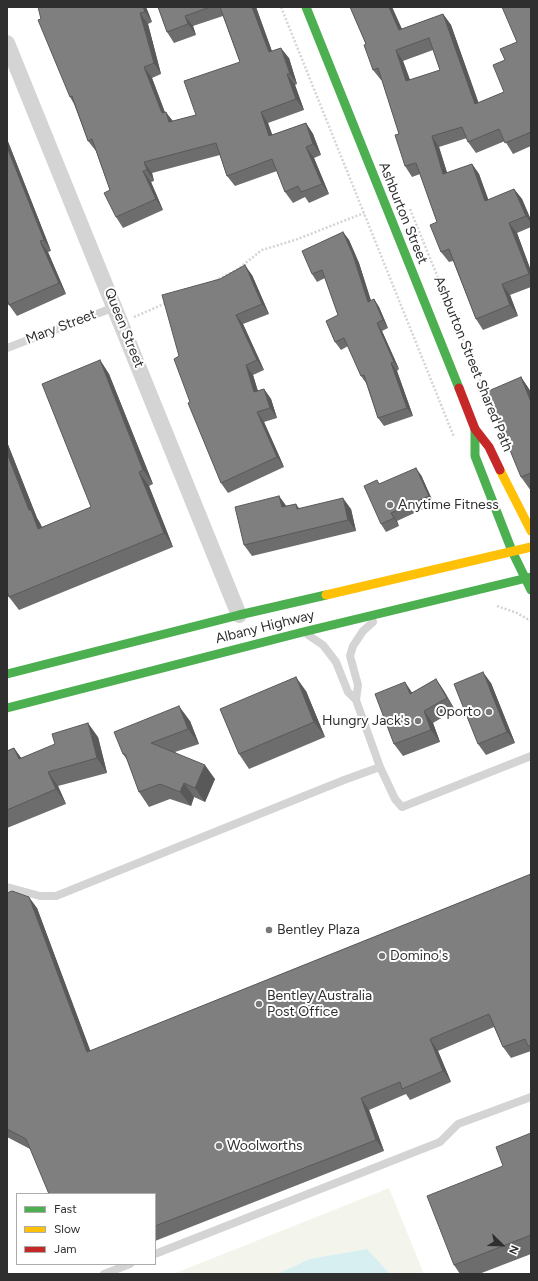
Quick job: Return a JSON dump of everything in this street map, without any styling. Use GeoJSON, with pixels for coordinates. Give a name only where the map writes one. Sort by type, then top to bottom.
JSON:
{"type":"FeatureCollection","features":[{"type":"Feature","properties":{"kind":"main road","name":"Ashburton Street"},"geometry":{"type":"LineString","coordinates":[[306,7],[475,429],[489,447],[531,531]]}},
{"type":"Feature","properties":{"kind":"main road","name":"Ashburton Street"},"geometry":{"type":"LineString","coordinates":[[475,429],[475,456],[512,551],[528,578],[531,590]]}},
{"type":"Feature","properties":{"kind":"main road","name":"Albany Highway"},"geometry":{"type":"LineString","coordinates":[[7,674],[239,615],[475,562],[531,547]]}},
{"type":"Feature","properties":{"kind":"main road","name":"Albany Highway"},"geometry":{"type":"LineString","coordinates":[[7,708],[303,632],[528,578]]}},
{"type":"Feature","properties":{"kind":"street","name":"Queen Street"},"geometry":{"type":"LineString","coordinates":[[7,43],[122,323],[239,615]]}},
{"type":"Feature","properties":{"kind":"lane","name":"Mary Street"},"geometry":{"type":"LineString","coordinates":[[7,348],[115,307]]}},
{"type":"Feature","properties":{"kind":"lane"},"geometry":{"type":"LineString","coordinates":[[356,700],[358,685],[350,656],[353,646],[363,631],[382,614]]}},
{"type":"Feature","properties":{"kind":"lane"},"geometry":{"type":"LineString","coordinates":[[303,632],[323,645],[330,652],[336,662],[348,692],[356,700],[380,767],[395,800],[402,807],[531,756]]}},
{"type":"Feature","properties":{"kind":"lane"},"geometry":{"type":"LineString","coordinates":[[7,887],[40,896],[56,896],[344,780],[380,767]]}},
{"type":"Feature","properties":{"kind":"lane"},"geometry":{"type":"LineString","coordinates":[[156,1254],[440,1142],[458,1124],[531,1097]]}},
{"type":"Feature","properties":{"kind":"lane"},"geometry":{"type":"LineString","coordinates":[[104,1274],[127,1265]]}},
{"type":"Feature","properties":{"kind":"path"},"geometry":{"type":"LineString","coordinates":[[281,7],[456,441]]}},
{"type":"Feature","properties":{"kind":"path","name":"Ashburton Street Shared Path"},"geometry":{"type":"LineString","coordinates":[[408,204],[500,430]]}},
{"type":"Feature","properties":{"kind":"path"},"geometry":{"type":"LineString","coordinates":[[208,284],[238,268],[262,250],[295,240],[364,213]]}},
{"type":"Feature","properties":{"kind":"path"},"geometry":{"type":"LineString","coordinates":[[122,323],[173,300]]}},
{"type":"Feature","properties":{"kind":"path"},"geometry":{"type":"LineString","coordinates":[[497,606],[517,613],[531,621]]}},
{"type":"Feature","properties":{"kind":"shaded area"},"geometry":{"type":"Polygon","coordinates":[[[389,1188],[424,1274],[173,1274],[389,1188]]]}},
{"type":"Feature","properties":{"kind":"water"},"geometry":{"type":"Polygon","coordinates":[[[367,1249],[390,1274],[277,1274],[310,1259],[367,1249]]]}},
{"type":"Feature","properties":{"kind":"building"},"geometry":{"type":"Polygon","coordinates":[[[38,7],[143,7],[145,12],[140,13],[154,63],[144,67],[162,113],[166,112],[169,122],[196,115],[184,81],[240,62],[220,7],[252,7],[269,52],[281,48],[290,74],[287,74],[296,99],[261,112],[269,136],[306,123],[313,144],[306,147],[322,184],[301,192],[298,186],[285,192],[272,159],[227,176],[216,143],[144,162],[147,170],[143,171],[156,199],[116,217],[104,193],[110,190],[92,139],[88,141],[72,96],[70,97],[38,20],[41,19],[38,7]]]}},
{"type":"Feature","properties":{"kind":"building"},"geometry":{"type":"Polygon","coordinates":[[[158,7],[210,7],[185,16],[188,24],[167,32],[158,7]]]}},
{"type":"Feature","properties":{"kind":"building"},"geometry":{"type":"Polygon","coordinates":[[[350,7],[389,7],[399,30],[443,14],[475,104],[504,92],[493,65],[505,60],[500,49],[517,42],[502,7],[531,7],[531,132],[505,143],[499,129],[468,142],[462,127],[432,136],[443,174],[472,164],[485,201],[514,189],[526,216],[509,223],[529,274],[502,284],[510,305],[476,319],[449,249],[441,252],[430,225],[437,222],[416,163],[405,166],[395,135],[399,134],[378,68],[373,70],[364,45],[366,44],[350,7]],[[429,38],[396,50],[406,81],[440,70],[429,38]]]}},
{"type":"Feature","properties":{"kind":"building"},"geometry":{"type":"Polygon","coordinates":[[[7,147],[44,240],[40,241],[59,283],[9,305],[7,299],[7,147]]]}},
{"type":"Feature","properties":{"kind":"building"},"geometry":{"type":"Polygon","coordinates":[[[343,232],[353,255],[368,302],[374,299],[383,320],[377,323],[394,362],[391,363],[407,408],[378,418],[364,375],[361,376],[344,338],[335,342],[326,321],[338,315],[322,270],[312,274],[302,251],[343,232]]]}},
{"type":"Feature","properties":{"kind":"building"},"geometry":{"type":"Polygon","coordinates":[[[245,265],[262,304],[236,315],[257,360],[246,365],[254,392],[264,389],[270,408],[257,412],[277,457],[221,483],[188,403],[190,402],[174,359],[179,356],[162,295],[220,279],[245,265]]]}},
{"type":"Feature","properties":{"kind":"building"},"geometry":{"type":"Polygon","coordinates":[[[100,360],[143,470],[139,472],[164,533],[9,597],[7,591],[7,453],[38,529],[91,507],[42,384],[100,360]]]}},
{"type":"Feature","properties":{"kind":"building"},"geometry":{"type":"Polygon","coordinates":[[[521,377],[531,402],[531,473],[521,477],[486,392],[521,377]]]}},
{"type":"Feature","properties":{"kind":"building"},"geometry":{"type":"Polygon","coordinates":[[[416,468],[429,496],[391,513],[394,518],[381,524],[364,486],[377,480],[379,484],[416,468]]]}},
{"type":"Feature","properties":{"kind":"building"},"geometry":{"type":"Polygon","coordinates":[[[279,496],[282,507],[296,504],[297,509],[343,498],[348,520],[244,545],[235,507],[279,496]]]}},
{"type":"Feature","properties":{"kind":"building"},"geometry":{"type":"Polygon","coordinates":[[[483,672],[507,732],[478,744],[454,684],[483,672]]]}},
{"type":"Feature","properties":{"kind":"building"},"geometry":{"type":"Polygon","coordinates":[[[296,677],[314,722],[239,754],[220,709],[296,677]]]}},
{"type":"Feature","properties":{"kind":"building"},"geometry":{"type":"Polygon","coordinates":[[[436,679],[447,698],[424,711],[431,730],[394,744],[375,694],[405,682],[410,694],[436,679]]]}},
{"type":"Feature","properties":{"kind":"building"},"geometry":{"type":"Polygon","coordinates":[[[179,706],[188,729],[151,743],[205,765],[195,788],[184,783],[180,792],[160,784],[139,792],[125,754],[123,754],[114,732],[179,706]]]}},
{"type":"Feature","properties":{"kind":"building"},"geometry":{"type":"Polygon","coordinates":[[[88,723],[97,758],[48,772],[56,789],[7,810],[7,751],[14,748],[19,759],[55,744],[52,734],[88,723]]]}},
{"type":"Feature","properties":{"kind":"building"},"geometry":{"type":"Polygon","coordinates":[[[531,874],[531,1045],[528,1046],[525,1039],[503,1047],[489,1014],[430,1039],[443,1071],[402,1089],[400,1082],[361,1098],[376,1140],[156,1226],[156,1193],[49,1193],[26,1139],[7,1129],[7,893],[12,891],[29,897],[87,1052],[531,874]]]}},
{"type":"Feature","properties":{"kind":"building"},"geometry":{"type":"Polygon","coordinates":[[[531,1133],[531,1235],[454,1265],[427,1196],[503,1166],[496,1147],[531,1133]]]}},
{"type":"Feature","properties":{"kind":"traffic: fast"},"geometry":{"type":"LineString","coordinates":[[306,7],[459,388]]}},
{"type":"Feature","properties":{"kind":"traffic: fast"},"geometry":{"type":"LineString","coordinates":[[475,429],[475,456],[512,551],[531,590]]}},
{"type":"Feature","properties":{"kind":"traffic: fast"},"geometry":{"type":"LineString","coordinates":[[7,708],[303,632],[531,577]]}},
{"type":"Feature","properties":{"kind":"traffic: fast"},"geometry":{"type":"LineString","coordinates":[[7,674],[239,615],[326,595]]}},
{"type":"Feature","properties":{"kind":"traffic: slow"},"geometry":{"type":"LineString","coordinates":[[500,470],[531,531]]}},
{"type":"Feature","properties":{"kind":"traffic: slow"},"geometry":{"type":"LineString","coordinates":[[326,595],[531,547]]}},
{"type":"Feature","properties":{"kind":"traffic: jam"},"geometry":{"type":"LineString","coordinates":[[459,388],[475,429],[489,447],[500,470]]}},
{"type":"Feature","properties":{"kind":"place","name":"Anytime Fitness"},"geometry":{"type":"Point","coordinates":[390,505]}},
{"type":"Feature","properties":{"kind":"place","name":"Oporto"},"geometry":{"type":"Point","coordinates":[489,712]}},
{"type":"Feature","properties":{"kind":"place","name":"Hungry Jack's"},"geometry":{"type":"Point","coordinates":[418,721]}},
{"type":"Feature","properties":{"kind":"place","name":"Bentley Plaza"},"geometry":{"type":"Point","coordinates":[269,930]}},
{"type":"Feature","properties":{"kind":"place","name":"Domino's"},"geometry":{"type":"Point","coordinates":[382,956]}},
{"type":"Feature","properties":{"kind":"place","name":"Bentley Australia Post Office"},"geometry":{"type":"Point","coordinates":[259,1004]}},
{"type":"Feature","properties":{"kind":"place","name":"Woolworths"},"geometry":{"type":"Point","coordinates":[219,1146]}}]}
